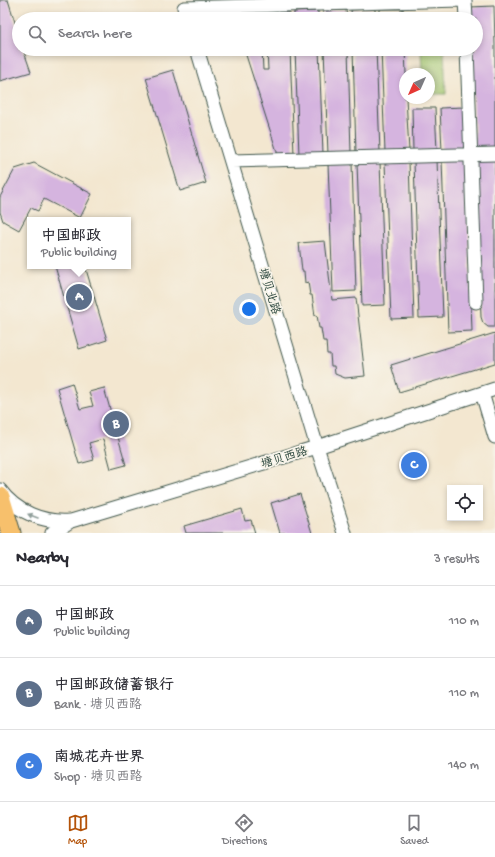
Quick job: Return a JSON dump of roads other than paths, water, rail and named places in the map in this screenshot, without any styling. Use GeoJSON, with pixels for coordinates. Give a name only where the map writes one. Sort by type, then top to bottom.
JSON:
{"type":"FeatureCollection","features":[{"type":"Feature","properties":{"kind":"highway"},"geometry":{"type":"LineString","coordinates":[[0,497],[11,533]]}},
{"type":"Feature","properties":{"kind":"street"},"geometry":{"type":"LineString","coordinates":[[185,9],[460,0]]}},
{"type":"Feature","properties":{"kind":"street"},"geometry":{"type":"LineString","coordinates":[[465,0],[466,12]]}},
{"type":"Feature","properties":{"kind":"street","name":"塘贝北路"},"geometry":{"type":"LineString","coordinates":[[199,56],[317,446],[345,533]]}},
{"type":"Feature","properties":{"kind":"street"},"geometry":{"type":"LineString","coordinates":[[467,56],[476,302]]}},
{"type":"Feature","properties":{"kind":"street"},"geometry":{"type":"LineString","coordinates":[[231,162],[495,154]]}},
{"type":"Feature","properties":{"kind":"street","name":"塘贝西路"},"geometry":{"type":"LineString","coordinates":[[71,521],[317,446],[495,389]]}},
{"type":"Feature","properties":{"kind":"street"},"geometry":{"type":"LineString","coordinates":[[482,393],[495,437]]}},
{"type":"Feature","properties":{"kind":"street"},"geometry":{"type":"LineString","coordinates":[[0,490],[10,502],[18,508],[36,517],[54,521],[71,521]]}},
{"type":"Feature","properties":{"kind":"street"},"geometry":{"type":"LineString","coordinates":[[52,533],[71,521]]}},
{"type":"Feature","properties":{"kind":"place","name":"中国邮政"},"geometry":{"type":"Point","coordinates":[79,297]}},
{"type":"Feature","properties":{"kind":"place","name":"中国邮政储蓄银行"},"geometry":{"type":"Point","coordinates":[116,424]}},
{"type":"Feature","properties":{"kind":"place","name":"南城花卉世界"},"geometry":{"type":"Point","coordinates":[414,465]}}]}
